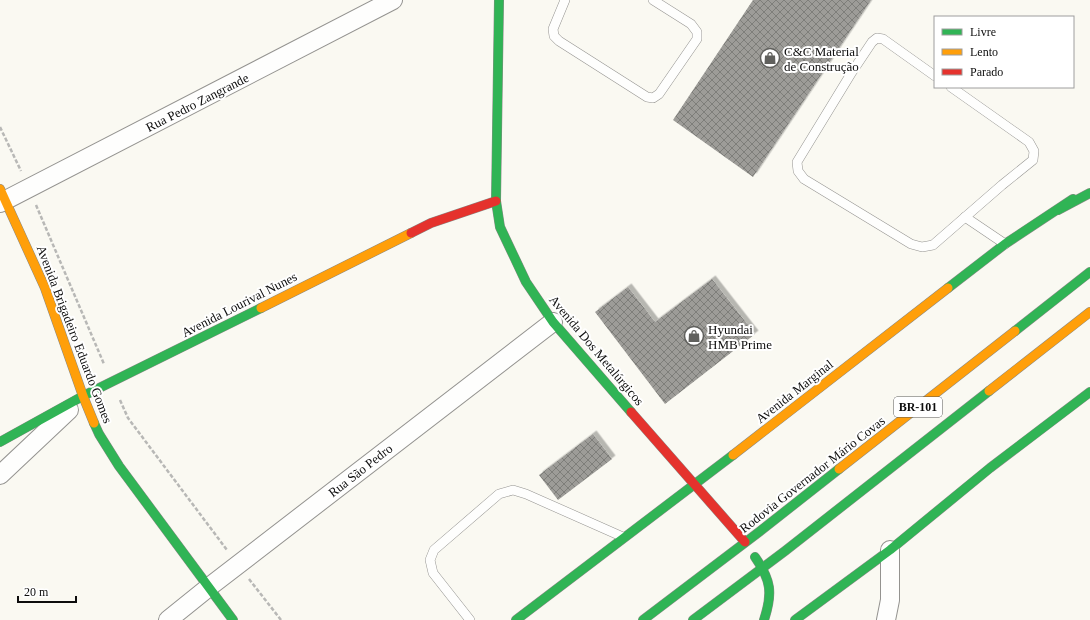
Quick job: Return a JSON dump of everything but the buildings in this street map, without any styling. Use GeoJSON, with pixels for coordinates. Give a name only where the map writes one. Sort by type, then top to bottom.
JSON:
{"type":"FeatureCollection","features":[{"type":"Feature","properties":{"kind":"main road","name":"Avenida Dos Metalúrgicos"},"geometry":{"type":"LineString","coordinates":[[499,0],[496,201],[500,227],[526,282],[553,322],[745,542],[762,567],[770,591],[768,610],[764,620]]}},
{"type":"Feature","properties":{"kind":"main road","name":"Avenida Marginal"},"geometry":{"type":"LineString","coordinates":[[516,620],[1005,244],[1058,210],[1090,187]]}},
{"type":"Feature","properties":{"kind":"main road"},"geometry":{"type":"LineString","coordinates":[[1058,210],[1090,193]]}},
{"type":"Feature","properties":{"kind":"main road","name":"Avenida Brigadeiro Eduardo Gomes"},"geometry":{"type":"LineString","coordinates":[[2,197],[45,288],[83,396],[100,434],[119,466],[233,620]]}},
{"type":"Feature","properties":{"kind":"main road","name":"Avenida Lourival Nunes"},"geometry":{"type":"LineString","coordinates":[[0,442],[83,396],[431,222],[496,201]]}},
{"type":"Feature","properties":{"kind":"main road","name":"Rodovia Governador Mário Covas"},"geometry":{"type":"LineString","coordinates":[[643,620],[1090,272]]}},
{"type":"Feature","properties":{"kind":"main road","name":"BR-101"},"geometry":{"type":"LineString","coordinates":[[693,620],[785,551],[1090,312]]}},
{"type":"Feature","properties":{"kind":"main road"},"geometry":{"type":"LineString","coordinates":[[795,620],[890,550],[990,468],[1090,392]]}},
{"type":"Feature","properties":{"kind":"street","name":"Rua Pedro Zangrande"},"geometry":{"type":"LineString","coordinates":[[2,197],[393,0]]}},
{"type":"Feature","properties":{"kind":"street","name":"Rua São Pedro"},"geometry":{"type":"LineString","coordinates":[[168,620],[553,322]]}},
{"type":"Feature","properties":{"kind":"street"},"geometry":{"type":"LineString","coordinates":[[0,475],[83,396]]}},
{"type":"Feature","properties":{"kind":"street"},"geometry":{"type":"LineString","coordinates":[[886,620],[890,600],[890,550]]}},
{"type":"Feature","properties":{"kind":"lane"},"geometry":{"type":"LineString","coordinates":[[565,0],[553,29],[554,36],[559,41],[646,97],[653,98],[659,94],[697,39],[697,32],[691,24],[653,0]]}},
{"type":"Feature","properties":{"kind":"lane"},"geometry":{"type":"LineString","coordinates":[[934,75],[883,39],[877,38],[872,42],[852,72],[797,162],[798,171],[804,179],[810,183],[912,244],[922,247],[933,245],[1032,160],[1034,151],[1029,142],[952,88]]}},
{"type":"Feature","properties":{"kind":"lane"},"geometry":{"type":"LineString","coordinates":[[965,217],[1005,244]]}},
{"type":"Feature","properties":{"kind":"lane"},"geometry":{"type":"LineString","coordinates":[[470,620],[433,573],[430,560],[434,550],[499,494],[513,490],[526,494],[624,537]]}},
{"type":"Feature","properties":{"kind":"traffic: fast"},"geometry":{"type":"LineString","coordinates":[[499,0],[496,201],[500,227],[526,282],[553,322],[631,412]]}},
{"type":"Feature","properties":{"kind":"traffic: fast"},"geometry":{"type":"LineString","coordinates":[[1058,210],[1090,193]]}},
{"type":"Feature","properties":{"kind":"traffic: fast"},"geometry":{"type":"LineString","coordinates":[[948,288],[1005,244],[1073,199]]}},
{"type":"Feature","properties":{"kind":"traffic: fast"},"geometry":{"type":"LineString","coordinates":[[1015,331],[1090,272]]}},
{"type":"Feature","properties":{"kind":"traffic: fast"},"geometry":{"type":"LineString","coordinates":[[0,442],[83,396],[261,308]]}},
{"type":"Feature","properties":{"kind":"traffic: fast"},"geometry":{"type":"LineString","coordinates":[[693,620],[785,551],[989,391]]}},
{"type":"Feature","properties":{"kind":"traffic: fast"},"geometry":{"type":"LineString","coordinates":[[795,620],[890,550],[990,468],[1090,392]]}},
{"type":"Feature","properties":{"kind":"traffic: fast"},"geometry":{"type":"LineString","coordinates":[[94,423],[99,434],[119,466],[233,620]]}},
{"type":"Feature","properties":{"kind":"traffic: fast"},"geometry":{"type":"LineString","coordinates":[[516,620],[733,455]]}},
{"type":"Feature","properties":{"kind":"traffic: fast"},"geometry":{"type":"LineString","coordinates":[[643,620],[839,469]]}},
{"type":"Feature","properties":{"kind":"traffic: fast"},"geometry":{"type":"LineString","coordinates":[[755,557],[764,573],[769,587],[769,602],[764,620]]}},
{"type":"Feature","properties":{"kind":"traffic: slow"},"geometry":{"type":"LineString","coordinates":[[0,189],[45,288],[94,423]]}},
{"type":"Feature","properties":{"kind":"traffic: slow"},"geometry":{"type":"LineString","coordinates":[[261,308],[411,233]]}},
{"type":"Feature","properties":{"kind":"traffic: slow"},"geometry":{"type":"LineString","coordinates":[[733,455],[948,288]]}},
{"type":"Feature","properties":{"kind":"traffic: slow"},"geometry":{"type":"LineString","coordinates":[[989,391],[1090,312]]}},
{"type":"Feature","properties":{"kind":"traffic: slow"},"geometry":{"type":"LineString","coordinates":[[839,469],[1015,331]]}},
{"type":"Feature","properties":{"kind":"traffic: jam"},"geometry":{"type":"LineString","coordinates":[[411,233],[431,223],[496,201]]}},
{"type":"Feature","properties":{"kind":"traffic: jam"},"geometry":{"type":"LineString","coordinates":[[631,412],[745,542]]}},
{"type":"Feature","properties":{"kind":"place","name":"C&C Material de Construção"},"geometry":{"type":"Point","coordinates":[770,58]}},
{"type":"Feature","properties":{"kind":"place","name":"Hyundai HMB Prime"},"geometry":{"type":"Point","coordinates":[694,336]}}]}
